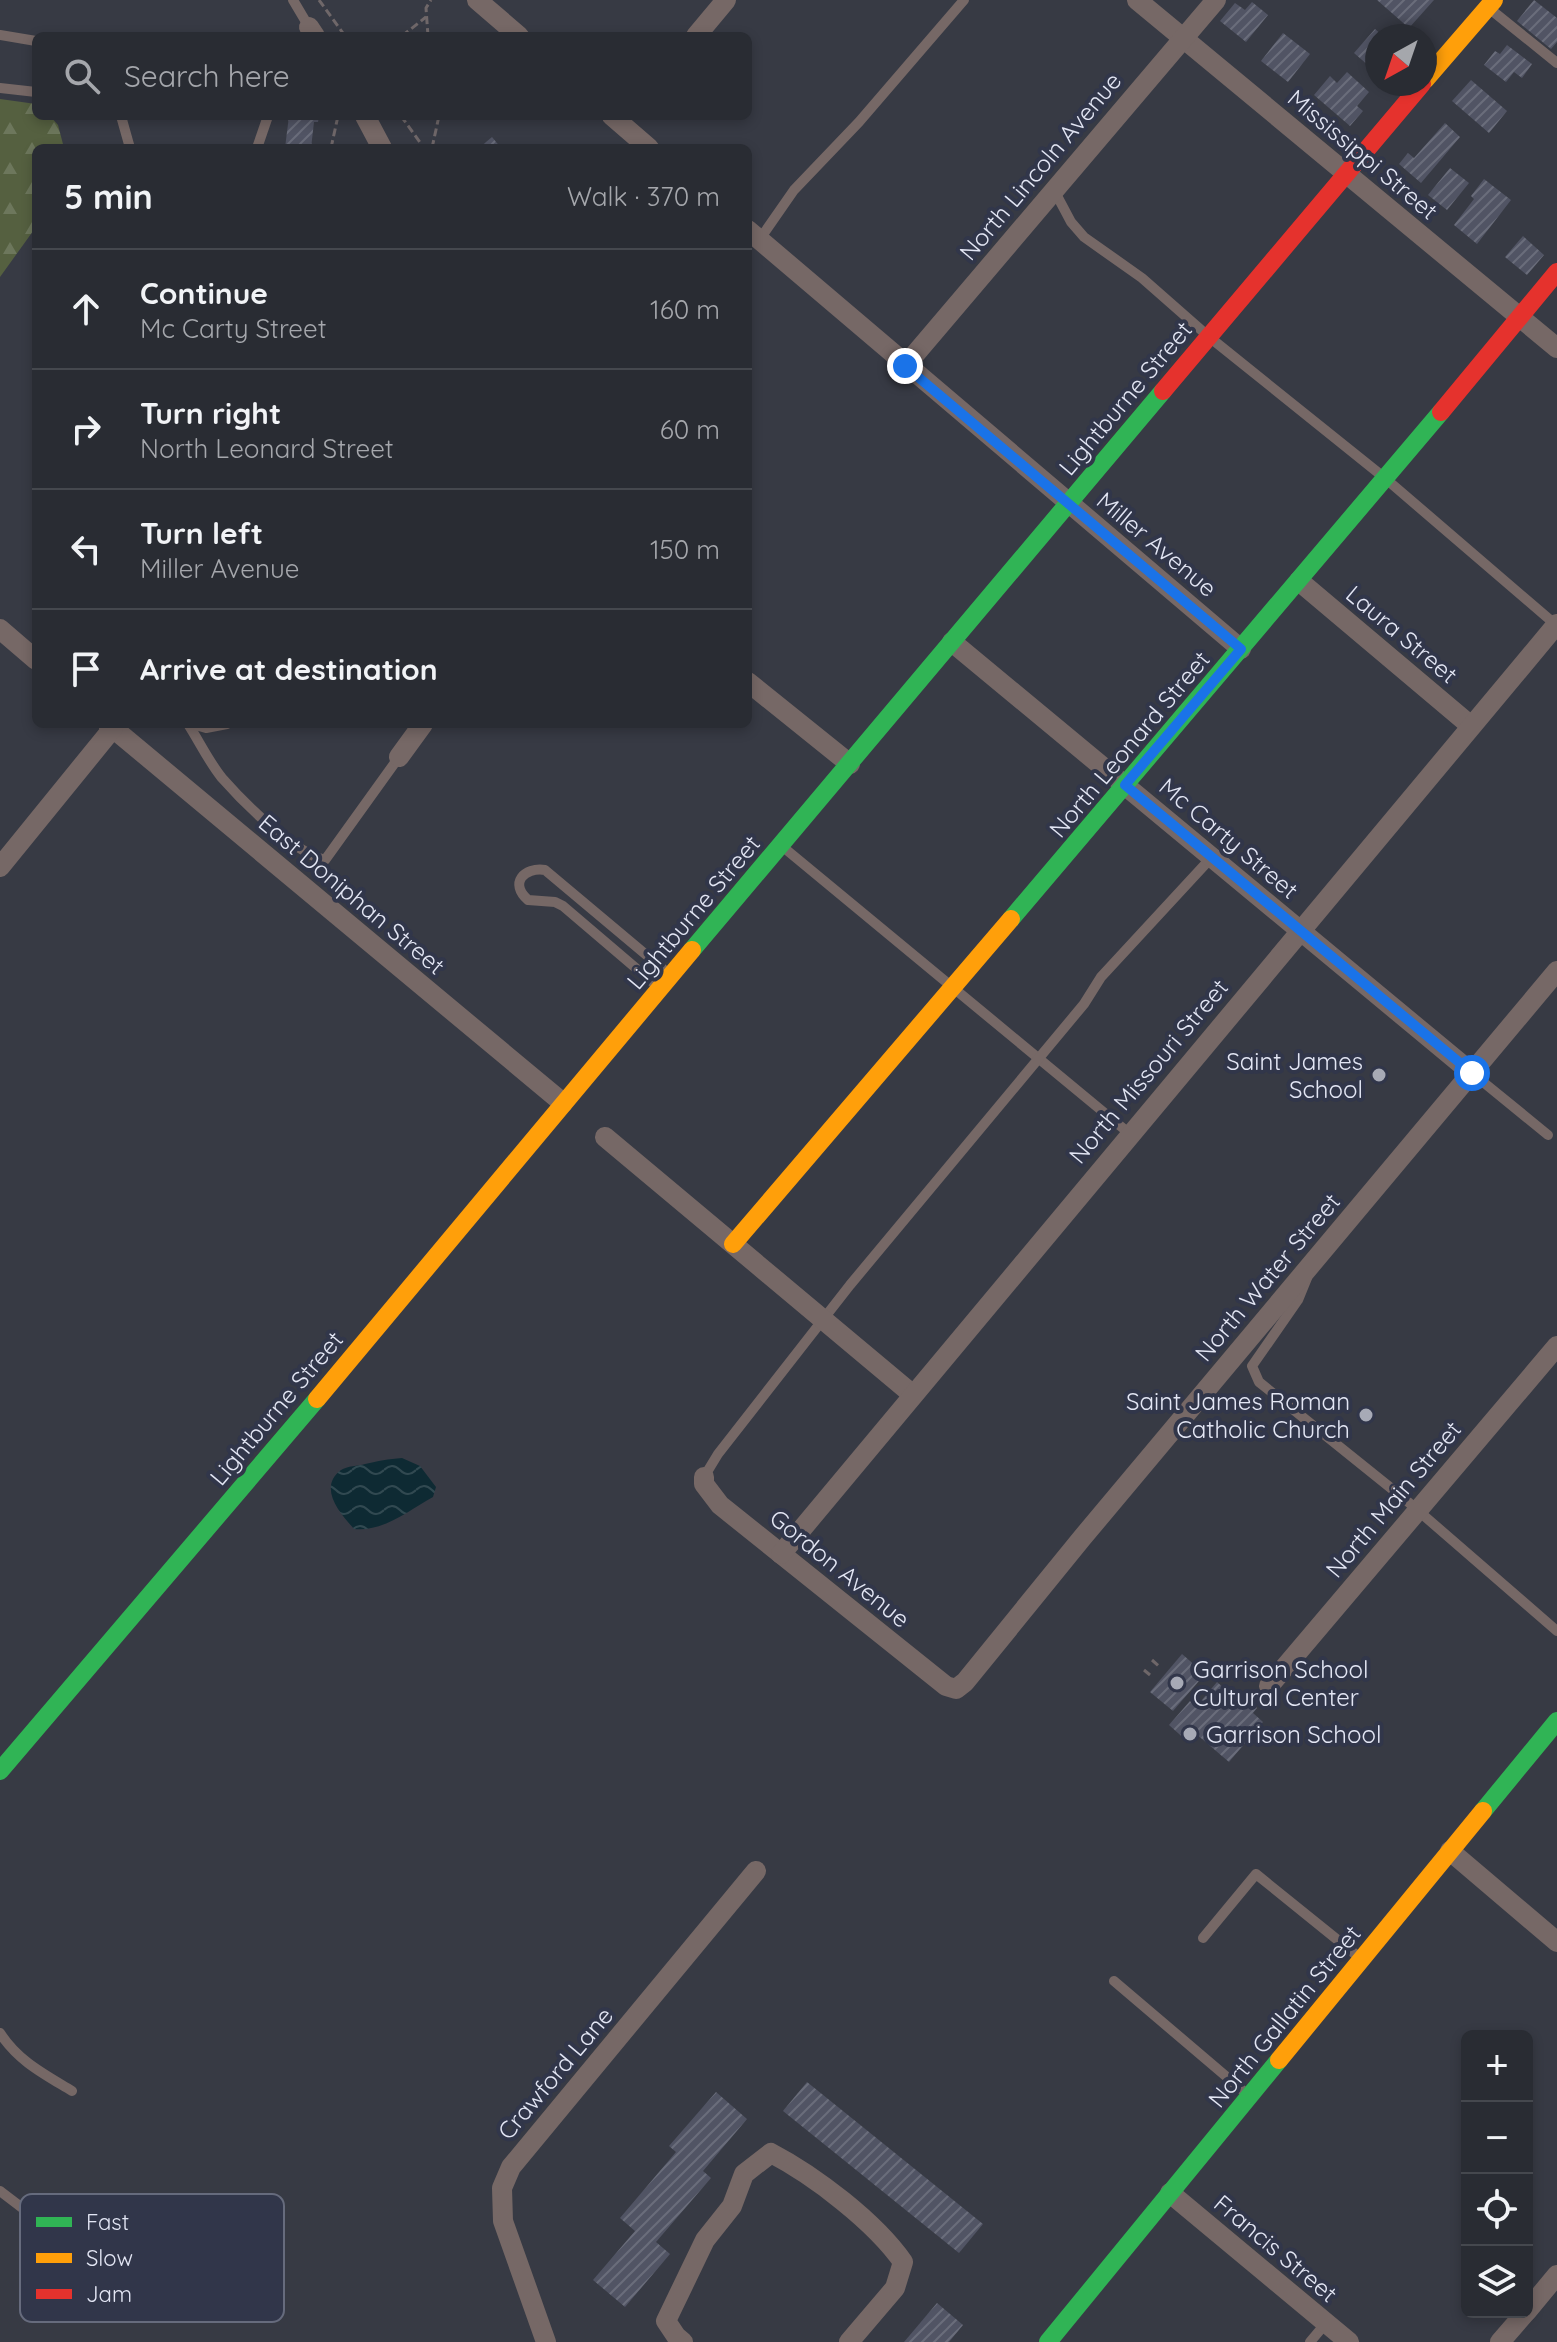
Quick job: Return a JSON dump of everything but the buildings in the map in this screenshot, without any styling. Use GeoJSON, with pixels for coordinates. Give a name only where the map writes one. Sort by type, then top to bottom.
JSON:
{"type":"FeatureCollection","features":[{"type":"Feature","properties":{"kind":"main road","name":"Lightburne Street"},"geometry":{"type":"LineString","coordinates":[[1437,64],[1486,2]]}},
{"type":"Feature","properties":{"kind":"main road","name":"Lightburne Street"},"geometry":{"type":"LineString","coordinates":[[0,1771],[435,1260],[563,1103],[1411,96]]}},
{"type":"Feature","properties":{"kind":"main road","name":"North Leonard Street"},"geometry":{"type":"LineString","coordinates":[[733,1244],[1386,479],[1557,272]]}},
{"type":"Feature","properties":{"kind":"main road","name":"North Gallatin Street"},"geometry":{"type":"LineString","coordinates":[[1048,2342],[1557,1721]]}},
{"type":"Feature","properties":{"kind":"street"},"geometry":{"type":"LineString","coordinates":[[477,0],[514,32]]}},
{"type":"Feature","properties":{"kind":"street"},"geometry":{"type":"LineString","coordinates":[[699,32],[726,0]]}},
{"type":"Feature","properties":{"kind":"street","name":"Mississippi Street"},"geometry":{"type":"LineString","coordinates":[[1137,0],[1557,348]]}},
{"type":"Feature","properties":{"kind":"street","name":"North Lincoln Avenue"},"geometry":{"type":"LineString","coordinates":[[905,366],[1216,0]]}},
{"type":"Feature","properties":{"kind":"street"},"geometry":{"type":"LineString","coordinates":[[367,120],[380,144]]}},
{"type":"Feature","properties":{"kind":"street"},"geometry":{"type":"LineString","coordinates":[[622,120],[645,144]]}},
{"type":"Feature","properties":{"kind":"street","name":"Miller Avenue"},"geometry":{"type":"LineString","coordinates":[[754,235],[1241,649]]}},
{"type":"Feature","properties":{"kind":"street","name":"Laura Street"},"geometry":{"type":"LineString","coordinates":[[1299,581],[1471,726]]}},
{"type":"Feature","properties":{"kind":"street","name":"North Missouri Street"},"geometry":{"type":"LineString","coordinates":[[781,1554],[1556,625]]}},
{"type":"Feature","properties":{"kind":"street"},"geometry":{"type":"LineString","coordinates":[[0,629],[32,657]]}},
{"type":"Feature","properties":{"kind":"street","name":"Mc Carty Street"},"geometry":{"type":"LineString","coordinates":[[952,642],[1472,1073]]}},
{"type":"Feature","properties":{"kind":"street"},"geometry":{"type":"LineString","coordinates":[[752,685],[850,764]]}},
{"type":"Feature","properties":{"kind":"street"},"geometry":{"type":"LineString","coordinates":[[0,867],[109,728]]}},
{"type":"Feature","properties":{"kind":"street","name":"East Doniphan Street"},"geometry":{"type":"LineString","coordinates":[[113,728],[563,1103]]}},
{"type":"Feature","properties":{"kind":"street"},"geometry":{"type":"LineString","coordinates":[[399,757],[420,728]]}},
{"type":"Feature","properties":{"kind":"street","name":"North Water Street"},"geometry":{"type":"LineString","coordinates":[[956,1689],[965,1682],[1557,971]]}},
{"type":"Feature","properties":{"kind":"street"},"geometry":{"type":"LineString","coordinates":[[605,1137],[912,1394]]}},
{"type":"Feature","properties":{"kind":"street","name":"North Main Street"},"geometry":{"type":"LineString","coordinates":[[1269,1686],[1557,1346]]}},
{"type":"Feature","properties":{"kind":"street","name":"Gordon Avenue"},"geometry":{"type":"LineString","coordinates":[[704,1477],[704,1484],[720,1505],[946,1686],[956,1689]]}},
{"type":"Feature","properties":{"kind":"street"},"geometry":{"type":"LineString","coordinates":[[1450,1851],[1557,1942]]}},
{"type":"Feature","properties":{"kind":"street","name":"Crawford Lane"},"geometry":{"type":"LineString","coordinates":[[546,2342],[503,2221],[502,2188],[511,2167],[756,1871]]}},
{"type":"Feature","properties":{"kind":"street"},"geometry":{"type":"LineString","coordinates":[[683,2342],[666,2321],[705,2240],[732,2206],[744,2174],[771,2153],[798,2167],[887,2239],[903,2262],[895,2288],[849,2342]]}},
{"type":"Feature","properties":{"kind":"street","name":"Francis Street"},"geometry":{"type":"LineString","coordinates":[[1170,2193],[1349,2342]]}},
{"type":"Feature","properties":{"kind":"street"},"geometry":{"type":"LineString","coordinates":[[1533,2303],[1557,2275]]}},
{"type":"Feature","properties":{"kind":"street"},"geometry":{"type":"LineString","coordinates":[[1500,2342],[1520,2318]]}},
{"type":"Feature","properties":{"kind":"lane"},"geometry":{"type":"LineString","coordinates":[[293,0],[309,32]]}},
{"type":"Feature","properties":{"kind":"lane"},"geometry":{"type":"LineString","coordinates":[[754,235],[859,122],[964,0]]}},
{"type":"Feature","properties":{"kind":"lane"},"geometry":{"type":"LineString","coordinates":[[1486,2],[1557,63]]}},
{"type":"Feature","properties":{"kind":"lane"},"geometry":{"type":"LineString","coordinates":[[0,35],[32,40]]}},
{"type":"Feature","properties":{"kind":"lane"},"geometry":{"type":"LineString","coordinates":[[0,88],[32,92]]}},
{"type":"Feature","properties":{"kind":"lane"},"geometry":{"type":"LineString","coordinates":[[122,120],[129,144]]}},
{"type":"Feature","properties":{"kind":"lane"},"geometry":{"type":"LineString","coordinates":[[258,144],[267,120]]}},
{"type":"Feature","properties":{"kind":"lane"},"geometry":{"type":"LineString","coordinates":[[263,131],[264,144]]}},
{"type":"Feature","properties":{"kind":"lane"},"geometry":{"type":"LineString","coordinates":[[1054,190],[1071,222],[1084,237],[1142,278],[1208,336],[1386,479],[1556,625]]}},
{"type":"Feature","properties":{"kind":"lane"},"geometry":{"type":"LineString","coordinates":[[192,728],[221,776],[264,820],[313,857],[325,860],[399,757]]}},
{"type":"Feature","properties":{"kind":"lane"},"geometry":{"type":"LineString","coordinates":[[781,845],[1130,1134]]}},
{"type":"Feature","properties":{"kind":"lane"},"geometry":{"type":"LineString","coordinates":[[704,1477],[718,1454],[823,1321],[1084,1004],[1101,977],[1211,858]]}},
{"type":"Feature","properties":{"kind":"lane"},"geometry":{"type":"LineString","coordinates":[[534,870],[545,870],[665,982],[563,906],[555,902],[528,900],[519,889],[523,876],[534,870]]}},
{"type":"Feature","properties":{"kind":"lane"},"geometry":{"type":"LineString","coordinates":[[1472,1073],[1548,1135]]}},
{"type":"Feature","properties":{"kind":"lane"},"geometry":{"type":"LineString","coordinates":[[1314,1262],[1298,1300],[1252,1366],[1259,1382],[1557,1631]]}},
{"type":"Feature","properties":{"kind":"lane"},"geometry":{"type":"LineString","coordinates":[[1203,1938],[1256,1874],[1362,1959]]}},
{"type":"Feature","properties":{"kind":"lane"},"geometry":{"type":"LineString","coordinates":[[1114,1981],[1249,2096]]}},
{"type":"Feature","properties":{"kind":"lane"},"geometry":{"type":"LineString","coordinates":[[0,2033],[12,2052],[72,2091]]}},
{"type":"Feature","properties":{"kind":"lane"},"geometry":{"type":"LineString","coordinates":[[0,2191],[20,2207]]}},
{"type":"Feature","properties":{"kind":"lane"},"geometry":{"type":"LineString","coordinates":[[1310,2342],[1326,2323]]}},
{"type":"Feature","properties":{"kind":"path"},"geometry":{"type":"LineString","coordinates":[[319,0],[342,32]]}},
{"type":"Feature","properties":{"kind":"path"},"geometry":{"type":"LineString","coordinates":[[428,32],[426,8],[431,0]]}},
{"type":"Feature","properties":{"kind":"path"},"geometry":{"type":"LineString","coordinates":[[407,32],[426,17]]}},
{"type":"Feature","properties":{"kind":"path"},"geometry":{"type":"LineString","coordinates":[[332,144],[337,120]]}},
{"type":"Feature","properties":{"kind":"path"},"geometry":{"type":"LineString","coordinates":[[404,120],[421,144]]}},
{"type":"Feature","properties":{"kind":"path"},"geometry":{"type":"LineString","coordinates":[[433,144],[439,120]]}},
{"type":"Feature","properties":{"kind":"path"},"geometry":{"type":"LineString","coordinates":[[1152,1660],[1160,1667]]}},
{"type":"Feature","properties":{"kind":"path"},"geometry":{"type":"LineString","coordinates":[[1144,1670],[1150,1675]]}},
{"type":"Feature","properties":{"kind":"green space"},"geometry":{"type":"Polygon","coordinates":[[[0,99],[32,103],[32,120],[54,120],[63,144],[32,144],[32,233],[0,277],[0,99]]]}},
{"type":"Feature","properties":{"kind":"water"},"geometry":{"type":"Polygon","coordinates":[[[402,1458],[420,1466],[436,1487],[433,1497],[385,1524],[354,1529],[334,1501],[331,1485],[334,1477],[346,1468],[402,1458]]]}},
{"type":"Feature","properties":{"kind":"traffic: fast"},"geometry":{"type":"LineString","coordinates":[[692,950],[1163,391]]}},
{"type":"Feature","properties":{"kind":"traffic: fast"},"geometry":{"type":"LineString","coordinates":[[1011,919],[1441,412]]}},
{"type":"Feature","properties":{"kind":"traffic: fast"},"geometry":{"type":"LineString","coordinates":[[0,1771],[317,1399]]}},
{"type":"Feature","properties":{"kind":"traffic: fast"},"geometry":{"type":"LineString","coordinates":[[1483,1811],[1557,1721]]}},
{"type":"Feature","properties":{"kind":"traffic: fast"},"geometry":{"type":"LineString","coordinates":[[1048,2342],[1279,2060]]}},
{"type":"Feature","properties":{"kind":"traffic: slow"},"geometry":{"type":"LineString","coordinates":[[1437,66],[1494,0]]}},
{"type":"Feature","properties":{"kind":"traffic: slow"},"geometry":{"type":"LineString","coordinates":[[733,1244],[1011,919]]}},
{"type":"Feature","properties":{"kind":"traffic: slow"},"geometry":{"type":"LineString","coordinates":[[317,1399],[692,950]]}},
{"type":"Feature","properties":{"kind":"traffic: slow"},"geometry":{"type":"LineString","coordinates":[[1279,2060],[1483,1811]]}},
{"type":"Feature","properties":{"kind":"traffic: jam"},"geometry":{"type":"LineString","coordinates":[[1163,391],[1412,96]]}},
{"type":"Feature","properties":{"kind":"traffic: jam"},"geometry":{"type":"LineString","coordinates":[[1441,412],[1557,272]]}},
{"type":"Feature","properties":{"kind":"place","name":"Saint James School"},"geometry":{"type":"Point","coordinates":[1379,1075]}},
{"type":"Feature","properties":{"kind":"place","name":"Saint James Roman Catholic Church"},"geometry":{"type":"Point","coordinates":[1366,1415]}},
{"type":"Feature","properties":{"kind":"place","name":"Garrison School Cultural Center"},"geometry":{"type":"Point","coordinates":[1177,1683]}},
{"type":"Feature","properties":{"kind":"place","name":"Garrison School"},"geometry":{"type":"Point","coordinates":[1190,1734]}},
{"type":"Feature","properties":{"kind":"route"},"geometry":{"type":"LineString","coordinates":[[905,366],[1241,649],[1125,785],[1472,1073]]}}]}
